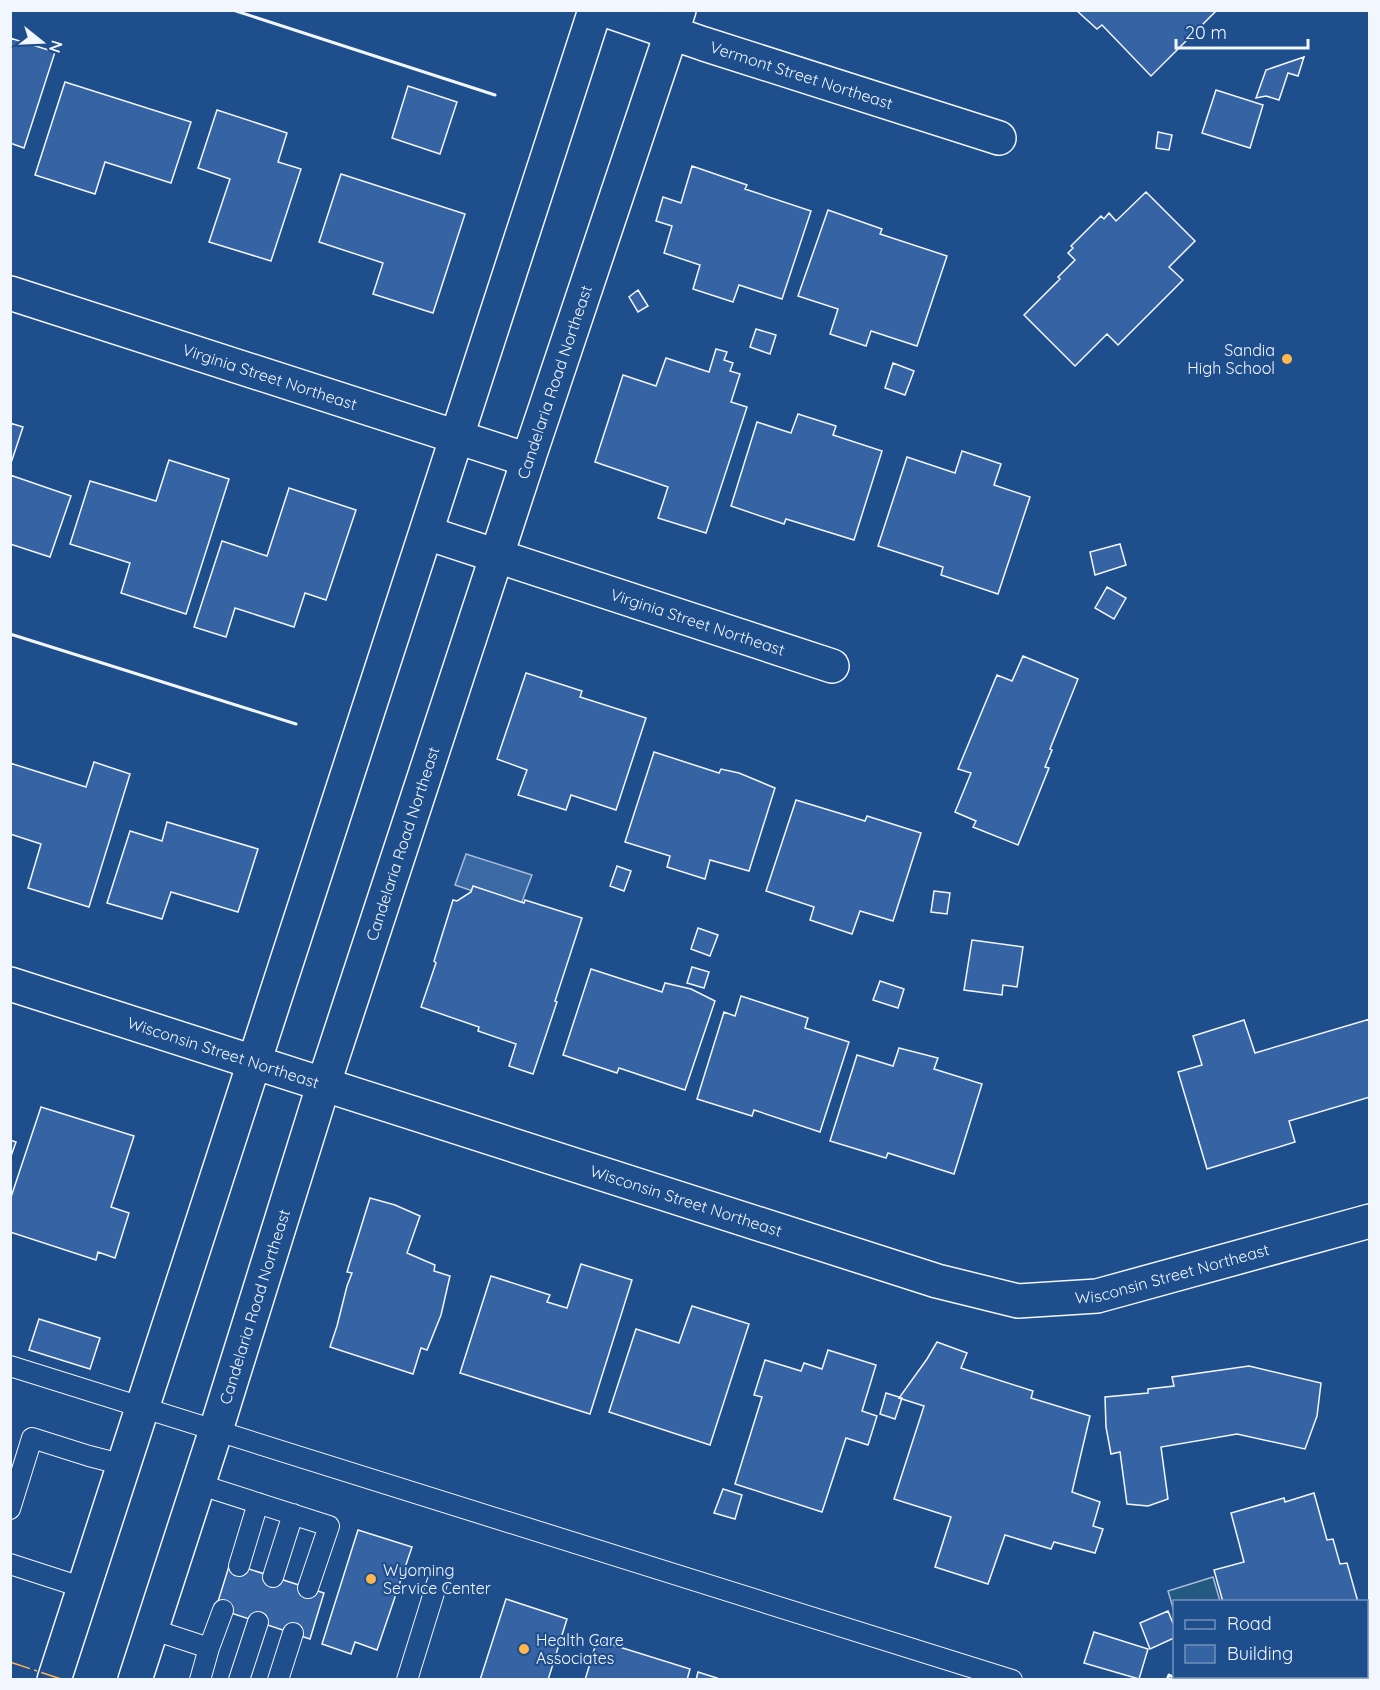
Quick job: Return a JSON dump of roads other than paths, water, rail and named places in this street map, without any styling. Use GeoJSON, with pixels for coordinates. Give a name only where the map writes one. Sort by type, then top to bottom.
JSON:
{"type":"FeatureCollection","features":[{"type":"Feature","properties":{"kind":"main road"},"geometry":{"type":"LineString","coordinates":[[54,1680],[595,10]]}},
{"type":"Feature","properties":{"kind":"main road","name":"Vermont Street Northeast"},"geometry":{"type":"LineString","coordinates":[[605,10],[675,22],[999,138]]}},
{"type":"Feature","properties":{"kind":"main road","name":"Candelaria Road Northeast"},"geometry":{"type":"LineString","coordinates":[[135,1680],[324,1083],[528,459],[675,22]]}},
{"type":"Feature","properties":{"kind":"main road","name":"Virginia Street Northeast"},"geometry":{"type":"LineString","coordinates":[[10,293],[528,459]]}},
{"type":"Feature","properties":{"kind":"main road","name":"Virginia Street Northeast"},"geometry":{"type":"LineString","coordinates":[[427,533],[832,666]]}},
{"type":"Feature","properties":{"kind":"main road","name":"Wisconsin Street Northeast"},"geometry":{"type":"LineString","coordinates":[[10,984],[937,1281],[1018,1301],[1097,1296],[1367,1229]]}},
{"type":"Feature","properties":{"kind":"lane"},"geometry":{"type":"LineString","coordinates":[[10,1366],[1012,1680]]}},
{"type":"Feature","properties":{"kind":"lane"},"geometry":{"type":"LineString","coordinates":[[10,1509],[32,1438],[124,1465]]}},
{"type":"Feature","properties":{"kind":"lane"},"geometry":{"type":"LineString","coordinates":[[198,1484],[328,1526],[308,1588]]}},
{"type":"Feature","properties":{"kind":"lane"},"geometry":{"type":"LineString","coordinates":[[239,1566],[258,1503]]}},
{"type":"Feature","properties":{"kind":"lane"},"geometry":{"type":"LineString","coordinates":[[273,1577],[293,1514]]}},
{"type":"Feature","properties":{"kind":"lane"},"geometry":{"type":"LineString","coordinates":[[10,1564],[84,1588]]}},
{"type":"Feature","properties":{"kind":"lane"},"geometry":{"type":"LineString","coordinates":[[407,1680],[437,1582]]}},
{"type":"Feature","properties":{"kind":"lane"},"geometry":{"type":"LineString","coordinates":[[200,1680],[223,1610]]}},
{"type":"Feature","properties":{"kind":"lane"},"geometry":{"type":"LineString","coordinates":[[239,1680],[258,1622]]}},
{"type":"Feature","properties":{"kind":"lane"},"geometry":{"type":"LineString","coordinates":[[151,1629],[209,1648]]}},
{"type":"Feature","properties":{"kind":"lane"},"geometry":{"type":"LineString","coordinates":[[278,1680],[293,1633]]}},
{"type":"Feature","properties":{"kind":"place","name":"Sandia High School"},"geometry":{"type":"Point","coordinates":[1287,359]}},
{"type":"Feature","properties":{"kind":"place","name":"Wyoming Service Center"},"geometry":{"type":"Point","coordinates":[371,1579]}},
{"type":"Feature","properties":{"kind":"place","name":"Health Care Associates"},"geometry":{"type":"Point","coordinates":[524,1649]}}]}
